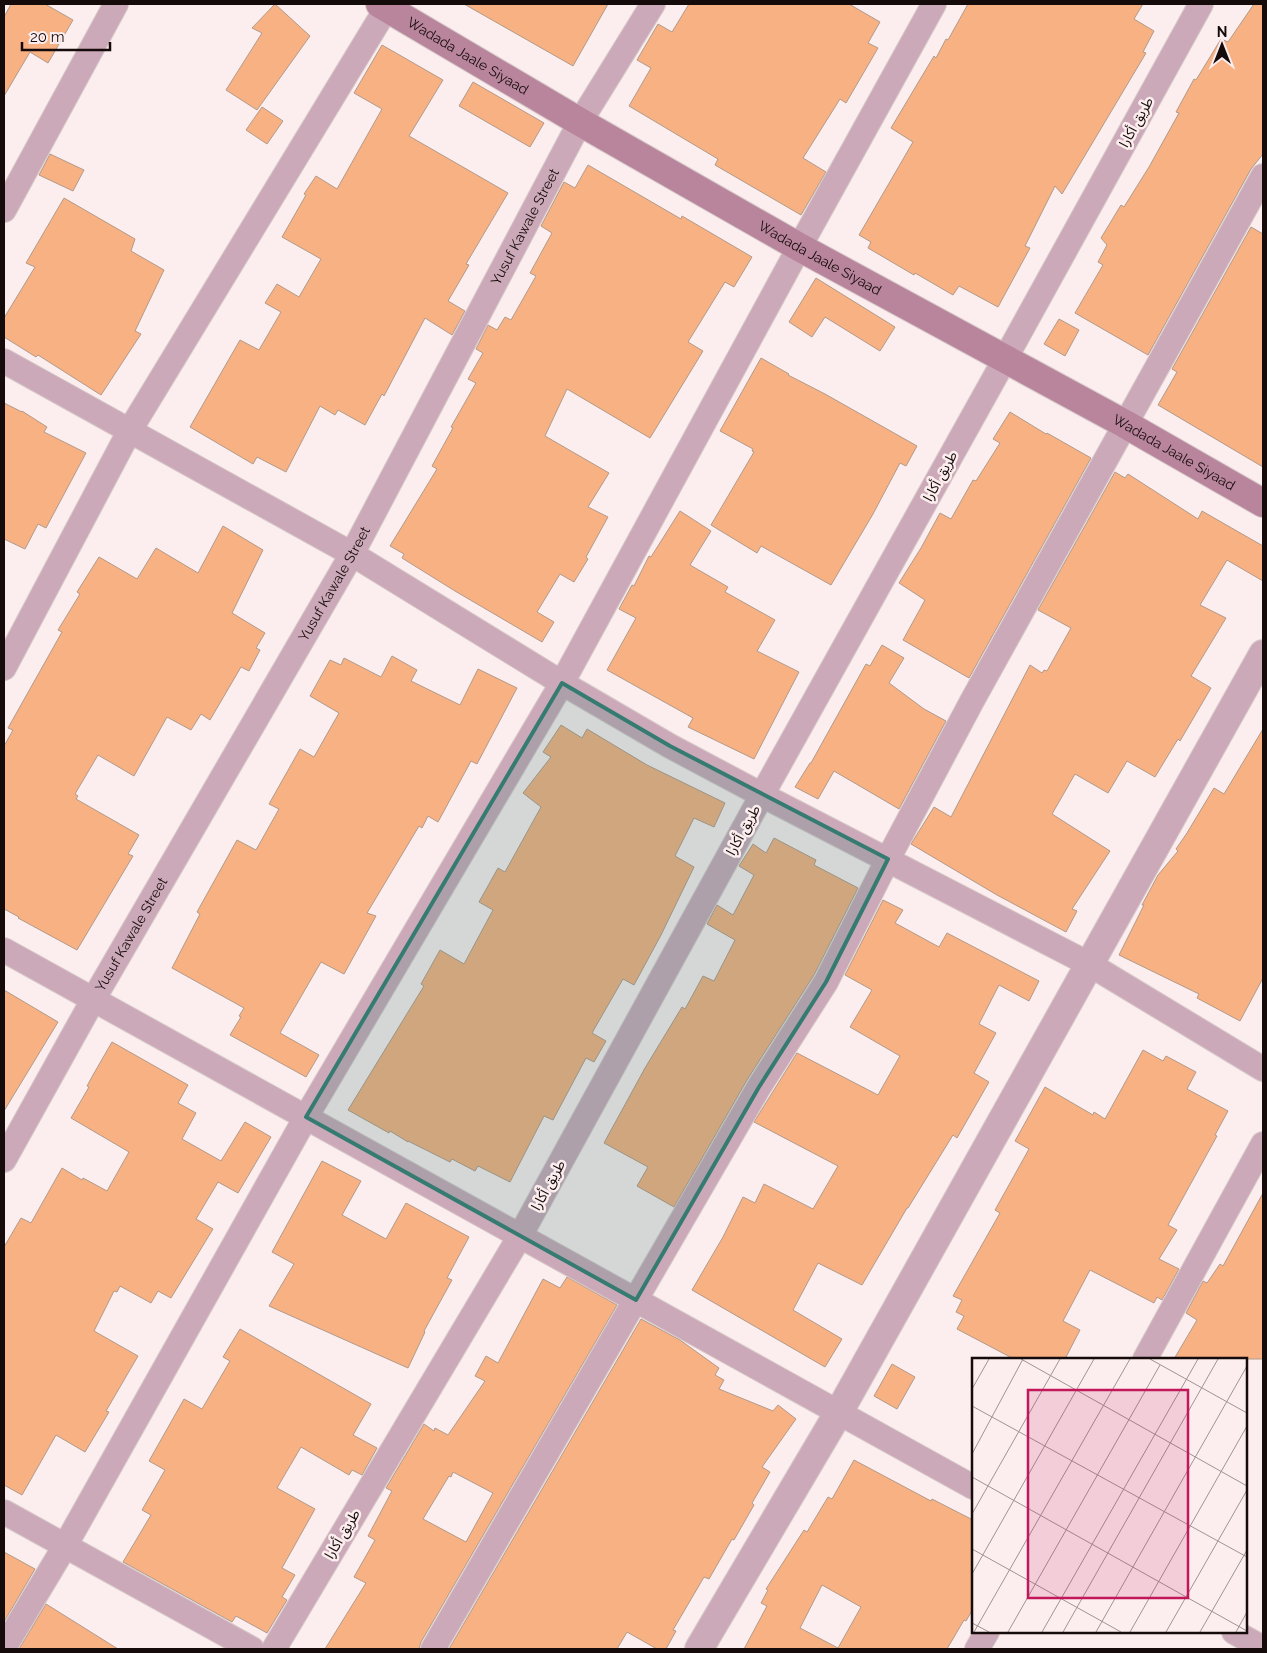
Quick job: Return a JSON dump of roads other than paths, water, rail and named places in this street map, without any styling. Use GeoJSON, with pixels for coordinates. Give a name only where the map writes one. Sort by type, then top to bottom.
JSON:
{"type":"FeatureCollection","features":[{"type":"Feature","properties":{"kind":"main road","name":"Wadada Jaale Siyaad"},"geometry":{"type":"LineString","coordinates":[[386,5],[580,122],[799,247],[1125,424],[1263,502]]}},
{"type":"Feature","properties":{"kind":"street"},"geometry":{"type":"LineString","coordinates":[[4,210],[116,4]]}},
{"type":"Feature","properties":{"kind":"street","name":"Yusuf Kawale Street"},"geometry":{"type":"LineString","coordinates":[[4,1160],[93,1000],[352,554],[580,122],[653,4]]}},
{"type":"Feature","properties":{"kind":"street"},"geometry":{"type":"LineString","coordinates":[[4,1648],[65,1546],[306,1117],[562,684],[799,247],[934,4]]}},
{"type":"Feature","properties":{"kind":"street","name":"طريق أكارا"},"geometry":{"type":"LineString","coordinates":[[274,1649],[520,1236],[762,795],[1006,359],[1201,4]]}},
{"type":"Feature","properties":{"kind":"street"},"geometry":{"type":"LineString","coordinates":[[4,668],[130,430],[386,5]]}},
{"type":"Feature","properties":{"kind":"street"},"geometry":{"type":"LineString","coordinates":[[433,1649],[759,1087],[826,982],[888,859],[972,701],[1263,176]]}},
{"type":"Feature","properties":{"kind":"street"},"geometry":{"type":"LineString","coordinates":[[4,361],[352,554],[562,684],[670,746],[1089,964],[1263,1069]]}},
{"type":"Feature","properties":{"kind":"street"},"geometry":{"type":"LineString","coordinates":[[699,1649],[839,1412],[1263,654]]}},
{"type":"Feature","properties":{"kind":"street"},"geometry":{"type":"LineString","coordinates":[[4,950],[972,1486]]}},
{"type":"Feature","properties":{"kind":"street"},"geometry":{"type":"LineString","coordinates":[[1145,1358],[1263,1144]]}},
{"type":"Feature","properties":{"kind":"street"},"geometry":{"type":"LineString","coordinates":[[4,1512],[252,1649]]}},
{"type":"Feature","properties":{"kind":"street"},"geometry":{"type":"LineString","coordinates":[[977,1649],[987,1633]]}}]}
